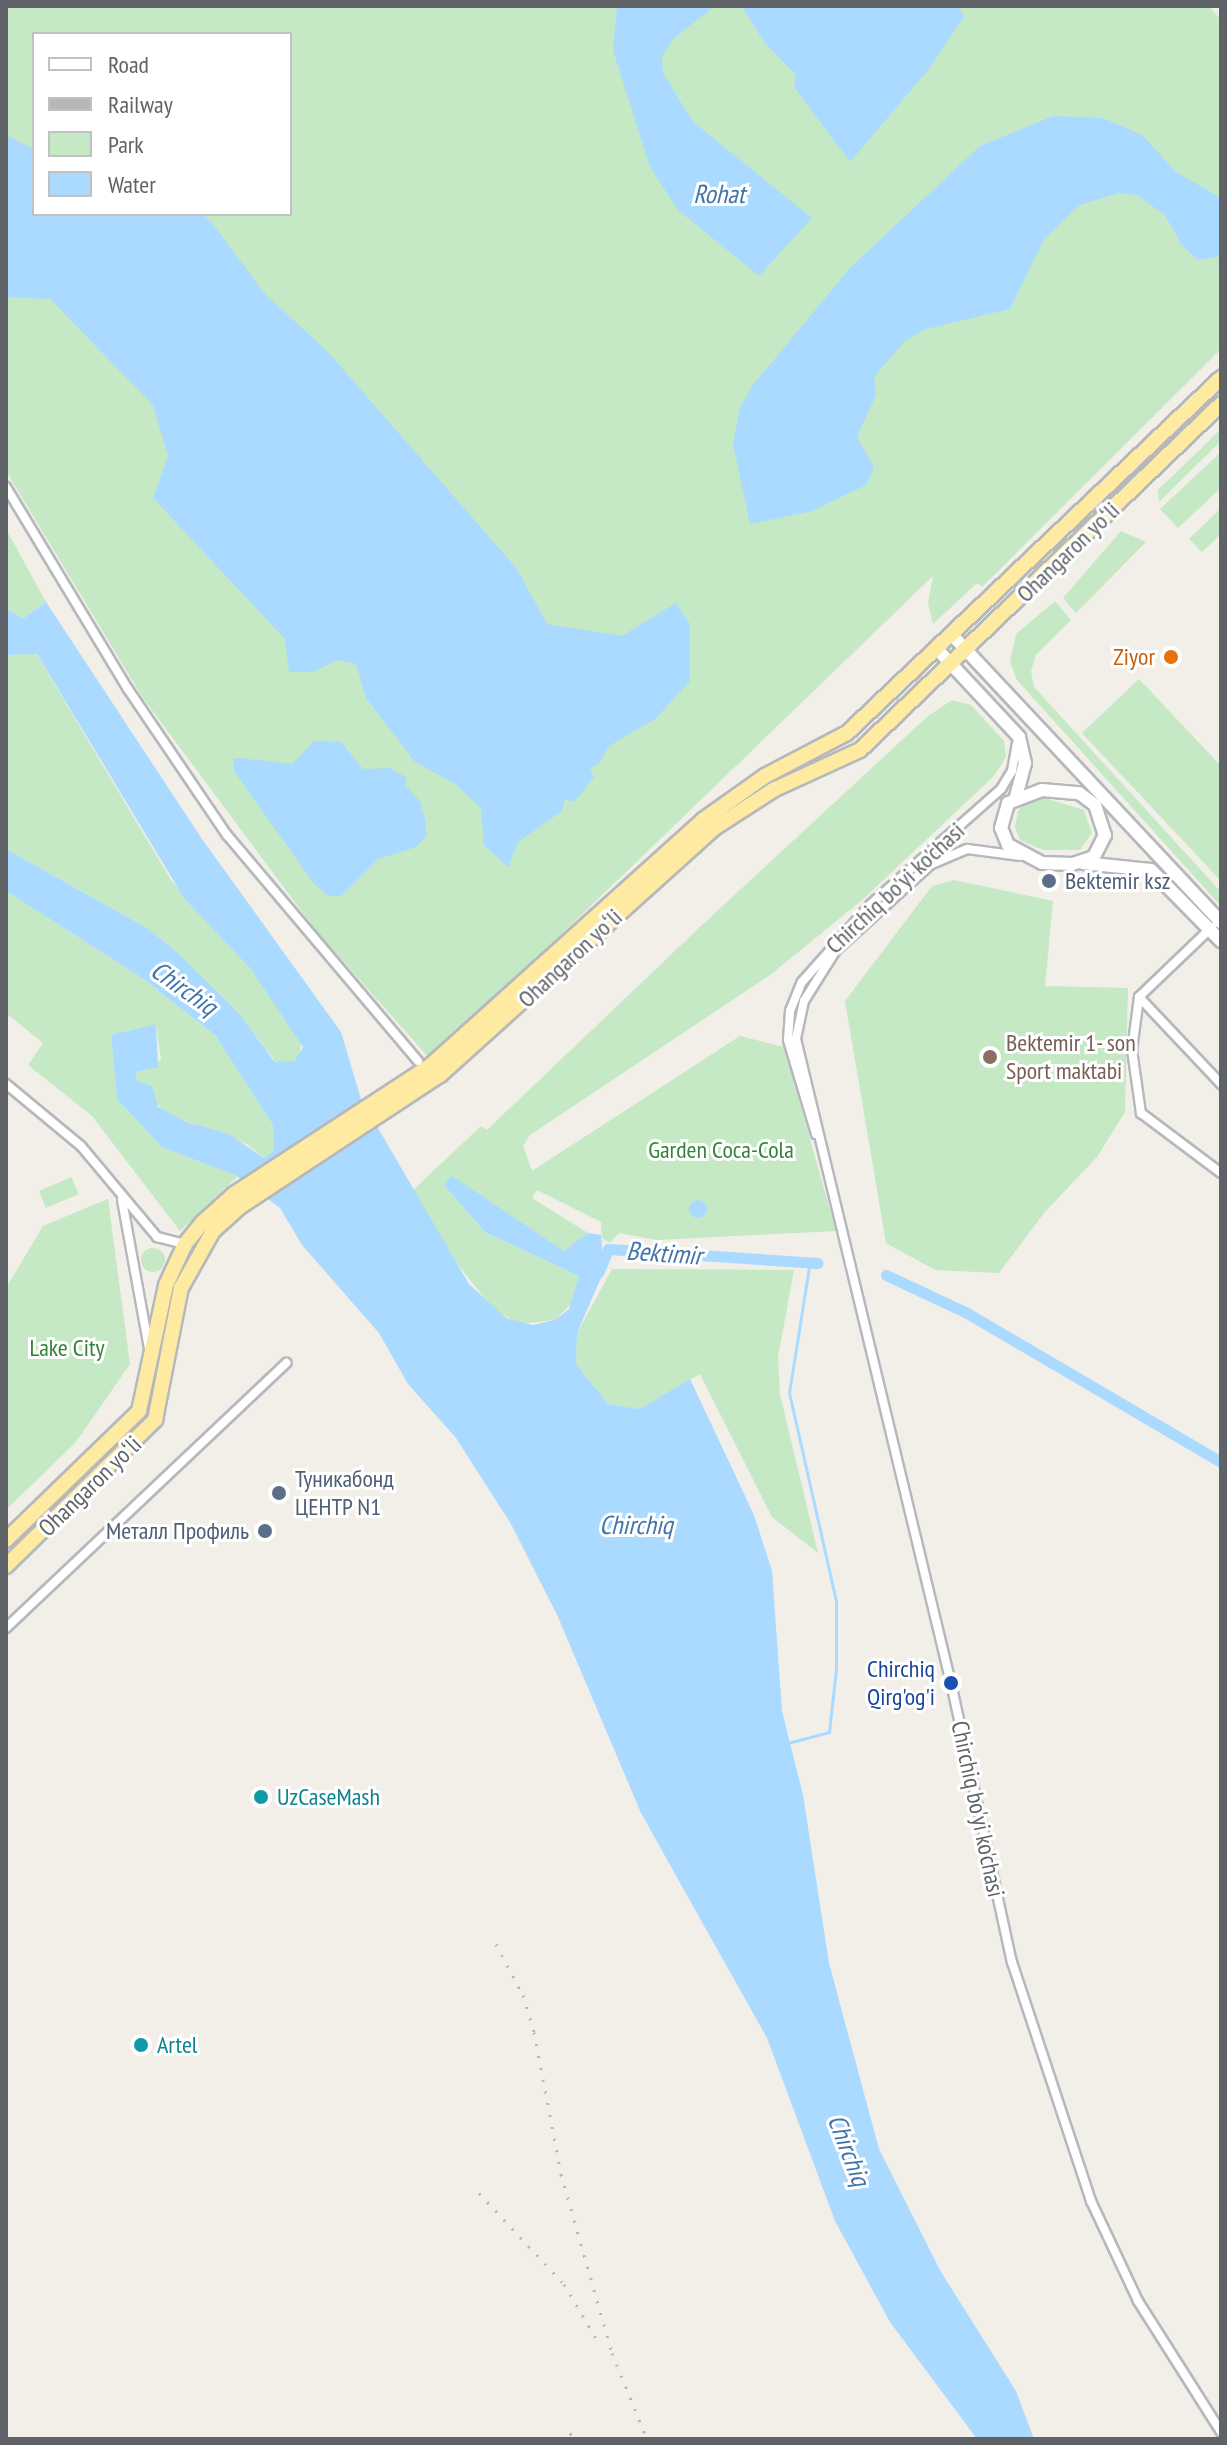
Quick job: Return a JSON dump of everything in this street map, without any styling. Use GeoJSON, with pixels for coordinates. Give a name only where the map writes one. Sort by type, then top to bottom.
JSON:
{"type":"FeatureCollection","features":[{"type":"Feature","properties":{"kind":"highway","name":"Ohangaron yoʻli"},"geometry":{"type":"LineString","coordinates":[[381,1107],[460,1041],[671,845],[746,789],[847,733],[953,636],[1221,378]]}},
{"type":"Feature","properties":{"kind":"highway","name":"Ohangaron yoʻli"},"geometry":{"type":"LineString","coordinates":[[6,1540],[134,1418],[142,1405],[149,1349],[166,1285],[185,1244],[238,1200],[498,1027],[713,829],[773,790],[860,750],[1221,404]]}},
{"type":"Feature","properties":{"kind":"highway","name":"Ohangaron yoʻli"},"geometry":{"type":"LineString","coordinates":[[6,1566],[150,1428],[159,1409],[181,1288],[204,1243],[238,1200]]}},
{"type":"Feature","properties":{"kind":"main road"},"geometry":{"type":"LineString","coordinates":[[953,636],[1129,821],[1217,924],[1221,941]]}},
{"type":"Feature","properties":{"kind":"main road"},"geometry":{"type":"LineString","coordinates":[[938,650],[1015,730],[1025,763],[1016,796],[1006,807],[1001,828],[1008,845],[1022,857],[1151,870],[1217,924]]}},
{"type":"Feature","properties":{"kind":"main road"},"geometry":{"type":"LineString","coordinates":[[1058,748],[1103,820],[1104,840],[1094,857],[1079,863]]}},
{"type":"Feature","properties":{"kind":"main road"},"geometry":{"type":"LineString","coordinates":[[1016,796],[1061,789],[1129,821]]}},
{"type":"Feature","properties":{"kind":"street"},"geometry":{"type":"LineString","coordinates":[[6,487],[128,689],[227,835],[418,1061]]}},
{"type":"Feature","properties":{"kind":"street","name":"Chirchiq bo'yi ko'chasi"},"geometry":{"type":"LineString","coordinates":[[824,1154],[788,1040],[793,1000],[834,940],[983,807],[1012,771],[1015,730]]}},
{"type":"Feature","properties":{"kind":"street","name":"Chirchiq bo'yi ko'chasi"},"geometry":{"type":"LineString","coordinates":[[983,807],[1016,796]]}},
{"type":"Feature","properties":{"kind":"street","name":"Chirchiq bo'yi ko'chasi"},"geometry":{"type":"LineString","coordinates":[[1022,857],[979,849],[942,857],[854,930],[814,982],[798,1016],[796,1039],[844,1230],[1012,1962],[1065,2130],[1091,2201],[1138,2301],[1221,2432]]}},
{"type":"Feature","properties":{"kind":"street"},"geometry":{"type":"LineString","coordinates":[[1217,924],[1139,997],[1132,1050],[1141,1113],[1221,1173]]}},
{"type":"Feature","properties":{"kind":"street"},"geometry":{"type":"LineString","coordinates":[[1139,997],[1221,1084]]}},
{"type":"Feature","properties":{"kind":"street"},"geometry":{"type":"LineString","coordinates":[[6,1084],[81,1146],[122,1199],[157,1237],[185,1244]]}},
{"type":"Feature","properties":{"kind":"street"},"geometry":{"type":"LineString","coordinates":[[122,1199],[149,1349]]}},
{"type":"Feature","properties":{"kind":"street"},"geometry":{"type":"LineString","coordinates":[[6,1628],[286,1363]]}},
{"type":"Feature","properties":{"kind":"green space"},"geometry":{"type":"Polygon","coordinates":[[[6,6],[1209,6],[1221,20],[1221,349],[982,587],[977,583],[933,624],[928,603],[933,576],[431,1060],[317,932],[143,698],[6,471],[6,6]]]}},
{"type":"Feature","properties":{"kind":"green space"},"geometry":{"type":"Polygon","coordinates":[[[1221,429],[1221,441],[1159,502],[1158,490],[1221,429]]]}},
{"type":"Feature","properties":{"kind":"green space"},"geometry":{"type":"Polygon","coordinates":[[[1221,452],[1221,488],[1178,528],[1160,509],[1221,452]]]}},
{"type":"Feature","properties":{"kind":"green space"},"geometry":{"type":"Polygon","coordinates":[[[1221,508],[1221,534],[1202,552],[1189,539],[1221,508]]]}},
{"type":"Feature","properties":{"kind":"green space"},"geometry":{"type":"Polygon","coordinates":[[[6,529],[46,602],[6,631],[6,529]]]}},
{"type":"Feature","properties":{"kind":"green space"},"geometry":{"type":"Polygon","coordinates":[[[1121,531],[1146,542],[1076,613],[1063,598],[1121,531]]]}},
{"type":"Feature","properties":{"kind":"green space"},"geometry":{"type":"Polygon","coordinates":[[[1055,601],[1071,620],[1036,655],[1031,671],[1034,687],[1221,892],[1221,906],[1017,680],[1010,662],[1016,634],[1055,601]]]}},
{"type":"Feature","properties":{"kind":"green space"},"geometry":{"type":"Polygon","coordinates":[[[36,653],[171,880],[251,969],[301,1040],[300,1058],[289,1064],[276,1062],[238,1012],[176,951],[147,928],[6,849],[6,655],[36,653]]]}},
{"type":"Feature","properties":{"kind":"green space"},"geometry":{"type":"Polygon","coordinates":[[[1139,679],[1221,766],[1221,881],[1082,733],[1139,679]]]}},
{"type":"Feature","properties":{"kind":"green space","name":"Garden Coca-Cola"},"geometry":{"type":"Polygon","coordinates":[[[952,700],[971,705],[1004,741],[1006,757],[994,776],[861,901],[770,975],[530,1135],[523,1146],[532,1171],[740,1036],[784,1047],[836,1231],[657,1240],[619,1233],[610,1243],[602,1238],[601,1222],[537,1190],[532,1198],[588,1233],[564,1252],[444,1185],[485,1232],[579,1276],[573,1302],[555,1320],[520,1324],[494,1310],[444,1247],[412,1191],[481,1126],[487,1130],[928,716],[952,700]]]}},
{"type":"Feature","properties":{"kind":"green space"},"geometry":{"type":"Polygon","coordinates":[[[1041,797],[1084,810],[1092,833],[1080,850],[1043,850],[1020,840],[1015,827],[1018,811],[1027,801],[1041,797]]]}},
{"type":"Feature","properties":{"kind":"green space","name":"Bektemir 1- son Sport maktabi"},"geometry":{"type":"Polygon","coordinates":[[[954,880],[1053,901],[1045,986],[1128,988],[1125,1112],[1097,1157],[1044,1213],[999,1273],[935,1270],[886,1243],[845,1001],[932,886],[954,880]]]}},
{"type":"Feature","properties":{"kind":"green space"},"geometry":{"type":"Polygon","coordinates":[[[6,891],[142,978],[215,1035],[273,1125],[274,1151],[264,1158],[247,1144],[166,1114],[137,1081],[134,1072],[161,1060],[156,1024],[111,1035],[117,1099],[162,1147],[238,1176],[180,1231],[92,1116],[28,1065],[43,1043],[6,1013],[6,891]]]}},
{"type":"Feature","properties":{"kind":"green space"},"geometry":{"type":"Polygon","coordinates":[[[71,1177],[79,1194],[46,1208],[39,1191],[71,1177]]]}},
{"type":"Feature","properties":{"kind":"green space","name":"Lake City"},"geometry":{"type":"Polygon","coordinates":[[[108,1199],[130,1364],[76,1442],[6,1510],[6,1288],[43,1226],[108,1199]]]}},
{"type":"Feature","properties":{"kind":"green space"},"geometry":{"type":"Polygon","coordinates":[[[153,1248],[162,1251],[165,1260],[162,1269],[153,1272],[144,1269],[141,1260],[144,1251],[153,1248]]]}},
{"type":"Feature","properties":{"kind":"green space"},"geometry":{"type":"Polygon","coordinates":[[[612,1269],[794,1270],[778,1357],[780,1394],[818,1553],[772,1517],[700,1374],[640,1409],[608,1404],[576,1364],[577,1333],[612,1269]]]}},
{"type":"Feature","properties":{"kind":"water","name":"Rohat"},"geometry":{"type":"Polygon","coordinates":[[[617,6],[715,6],[673,39],[662,56],[663,73],[693,122],[812,218],[759,276],[678,210],[650,167],[613,50],[617,6]]]}},
{"type":"Feature","properties":{"kind":"water"},"geometry":{"type":"Polygon","coordinates":[[[741,6],[958,6],[964,17],[928,70],[850,162],[794,87],[796,75],[765,43],[741,6]]]}},
{"type":"Feature","properties":{"kind":"water"},"geometry":{"type":"Polygon","coordinates":[[[1053,116],[1103,118],[1142,135],[1176,172],[1221,198],[1220,256],[1198,260],[1181,244],[1165,215],[1137,195],[1119,193],[1080,205],[1044,239],[1010,309],[926,329],[905,341],[874,377],[876,395],[857,437],[874,467],[866,485],[812,511],[750,524],[733,444],[740,407],[753,385],[850,268],[980,146],[1053,116]]]}},
{"type":"Feature","properties":{"kind":"water"},"geometry":{"type":"Polygon","coordinates":[[[6,135],[32,148],[32,216],[204,216],[266,295],[328,352],[517,569],[547,624],[622,636],[676,603],[690,624],[690,681],[655,719],[609,746],[599,764],[590,768],[594,777],[574,802],[565,799],[562,811],[518,842],[508,867],[484,845],[481,808],[454,783],[415,762],[366,698],[356,664],[338,660],[313,672],[289,672],[285,639],[153,498],[168,456],[153,405],[50,299],[6,297],[6,135]]]}},
{"type":"Feature","properties":{"kind":"water","name":"Chirchiq"},"geometry":{"type":"Polygon","coordinates":[[[46,602],[202,839],[341,1032],[361,1099],[469,1284],[506,1318],[533,1325],[555,1320],[569,1309],[579,1276],[485,1232],[444,1185],[452,1176],[564,1251],[588,1233],[601,1235],[604,1271],[577,1333],[576,1364],[608,1404],[640,1409],[690,1379],[754,1515],[772,1571],[782,1711],[803,1795],[829,1963],[879,2149],[941,2272],[1016,2391],[1034,2439],[977,2439],[890,2322],[835,2221],[767,2038],[641,1813],[558,1617],[511,1524],[456,1438],[408,1384],[379,1333],[302,1245],[280,1208],[237,1176],[162,1147],[117,1099],[111,1035],[156,1024],[158,1067],[135,1072],[137,1081],[152,1086],[158,1107],[186,1122],[229,1134],[264,1158],[274,1151],[273,1125],[215,1035],[142,978],[6,891],[6,849],[147,928],[176,951],[238,1012],[275,1062],[295,1061],[303,1047],[251,969],[184,898],[37,654],[6,655],[6,631],[46,602]]]}},
{"type":"Feature","properties":{"kind":"water"},"geometry":{"type":"Polygon","coordinates":[[[314,741],[341,742],[363,769],[390,768],[407,778],[405,785],[420,801],[426,823],[426,836],[416,847],[378,859],[341,896],[329,896],[314,884],[234,771],[233,759],[239,758],[292,764],[314,741]]]}},
{"type":"Feature","properties":{"kind":"water"},"geometry":{"type":"Polygon","coordinates":[[[698,1200],[707,1209],[698,1218],[689,1209],[698,1200]]]}},
{"type":"Feature","properties":{"kind":"waterway"},"geometry":{"type":"LineString","coordinates":[[6,619],[34,636]]}},
{"type":"Feature","properties":{"kind":"waterway","name":"Bektimir"},"geometry":{"type":"LineString","coordinates":[[598,1273],[608,1249],[818,1263]]}},
{"type":"Feature","properties":{"kind":"waterway"},"geometry":{"type":"LineString","coordinates":[[788,1743],[829,1732],[836,1669],[836,1601],[789,1393],[810,1261]]}},
{"type":"Feature","properties":{"kind":"waterway","name":"Bektimir"},"geometry":{"type":"LineString","coordinates":[[886,1275],[967,1313],[1221,1462]]}},
{"type":"Feature","properties":{"kind":"railway"},"geometry":{"type":"LineString","coordinates":[[496,1944],[523,1995],[534,2032],[561,2174],[612,2353],[647,2439]]}},
{"type":"Feature","properties":{"kind":"railway"},"geometry":{"type":"LineString","coordinates":[[479,2193],[564,2284],[600,2345]]}},
{"type":"Feature","properties":{"kind":"railway"},"geometry":{"type":"LineString","coordinates":[[570,2433],[575,2439]]}},
{"type":"Feature","properties":{"kind":"place","name":"Ziyor"},"geometry":{"type":"Point","coordinates":[1171,657]}},
{"type":"Feature","properties":{"kind":"place","name":"Bektemir ksz"},"geometry":{"type":"Point","coordinates":[1049,881]}},
{"type":"Feature","properties":{"kind":"place","name":"Bektemir 1- son Sport maktabi"},"geometry":{"type":"Point","coordinates":[990,1057]}},
{"type":"Feature","properties":{"kind":"place","name":"Туникабонд ЦЕНТР N1"},"geometry":{"type":"Point","coordinates":[279,1493]}},
{"type":"Feature","properties":{"kind":"place","name":"Металл Профиль"},"geometry":{"type":"Point","coordinates":[265,1531]}},
{"type":"Feature","properties":{"kind":"place","name":"Chirchiq Qirg'og'i"},"geometry":{"type":"Point","coordinates":[951,1683]}},
{"type":"Feature","properties":{"kind":"place","name":"UzCaseMash"},"geometry":{"type":"Point","coordinates":[261,1797]}},
{"type":"Feature","properties":{"kind":"place","name":"Artel"},"geometry":{"type":"Point","coordinates":[141,2045]}}]}
